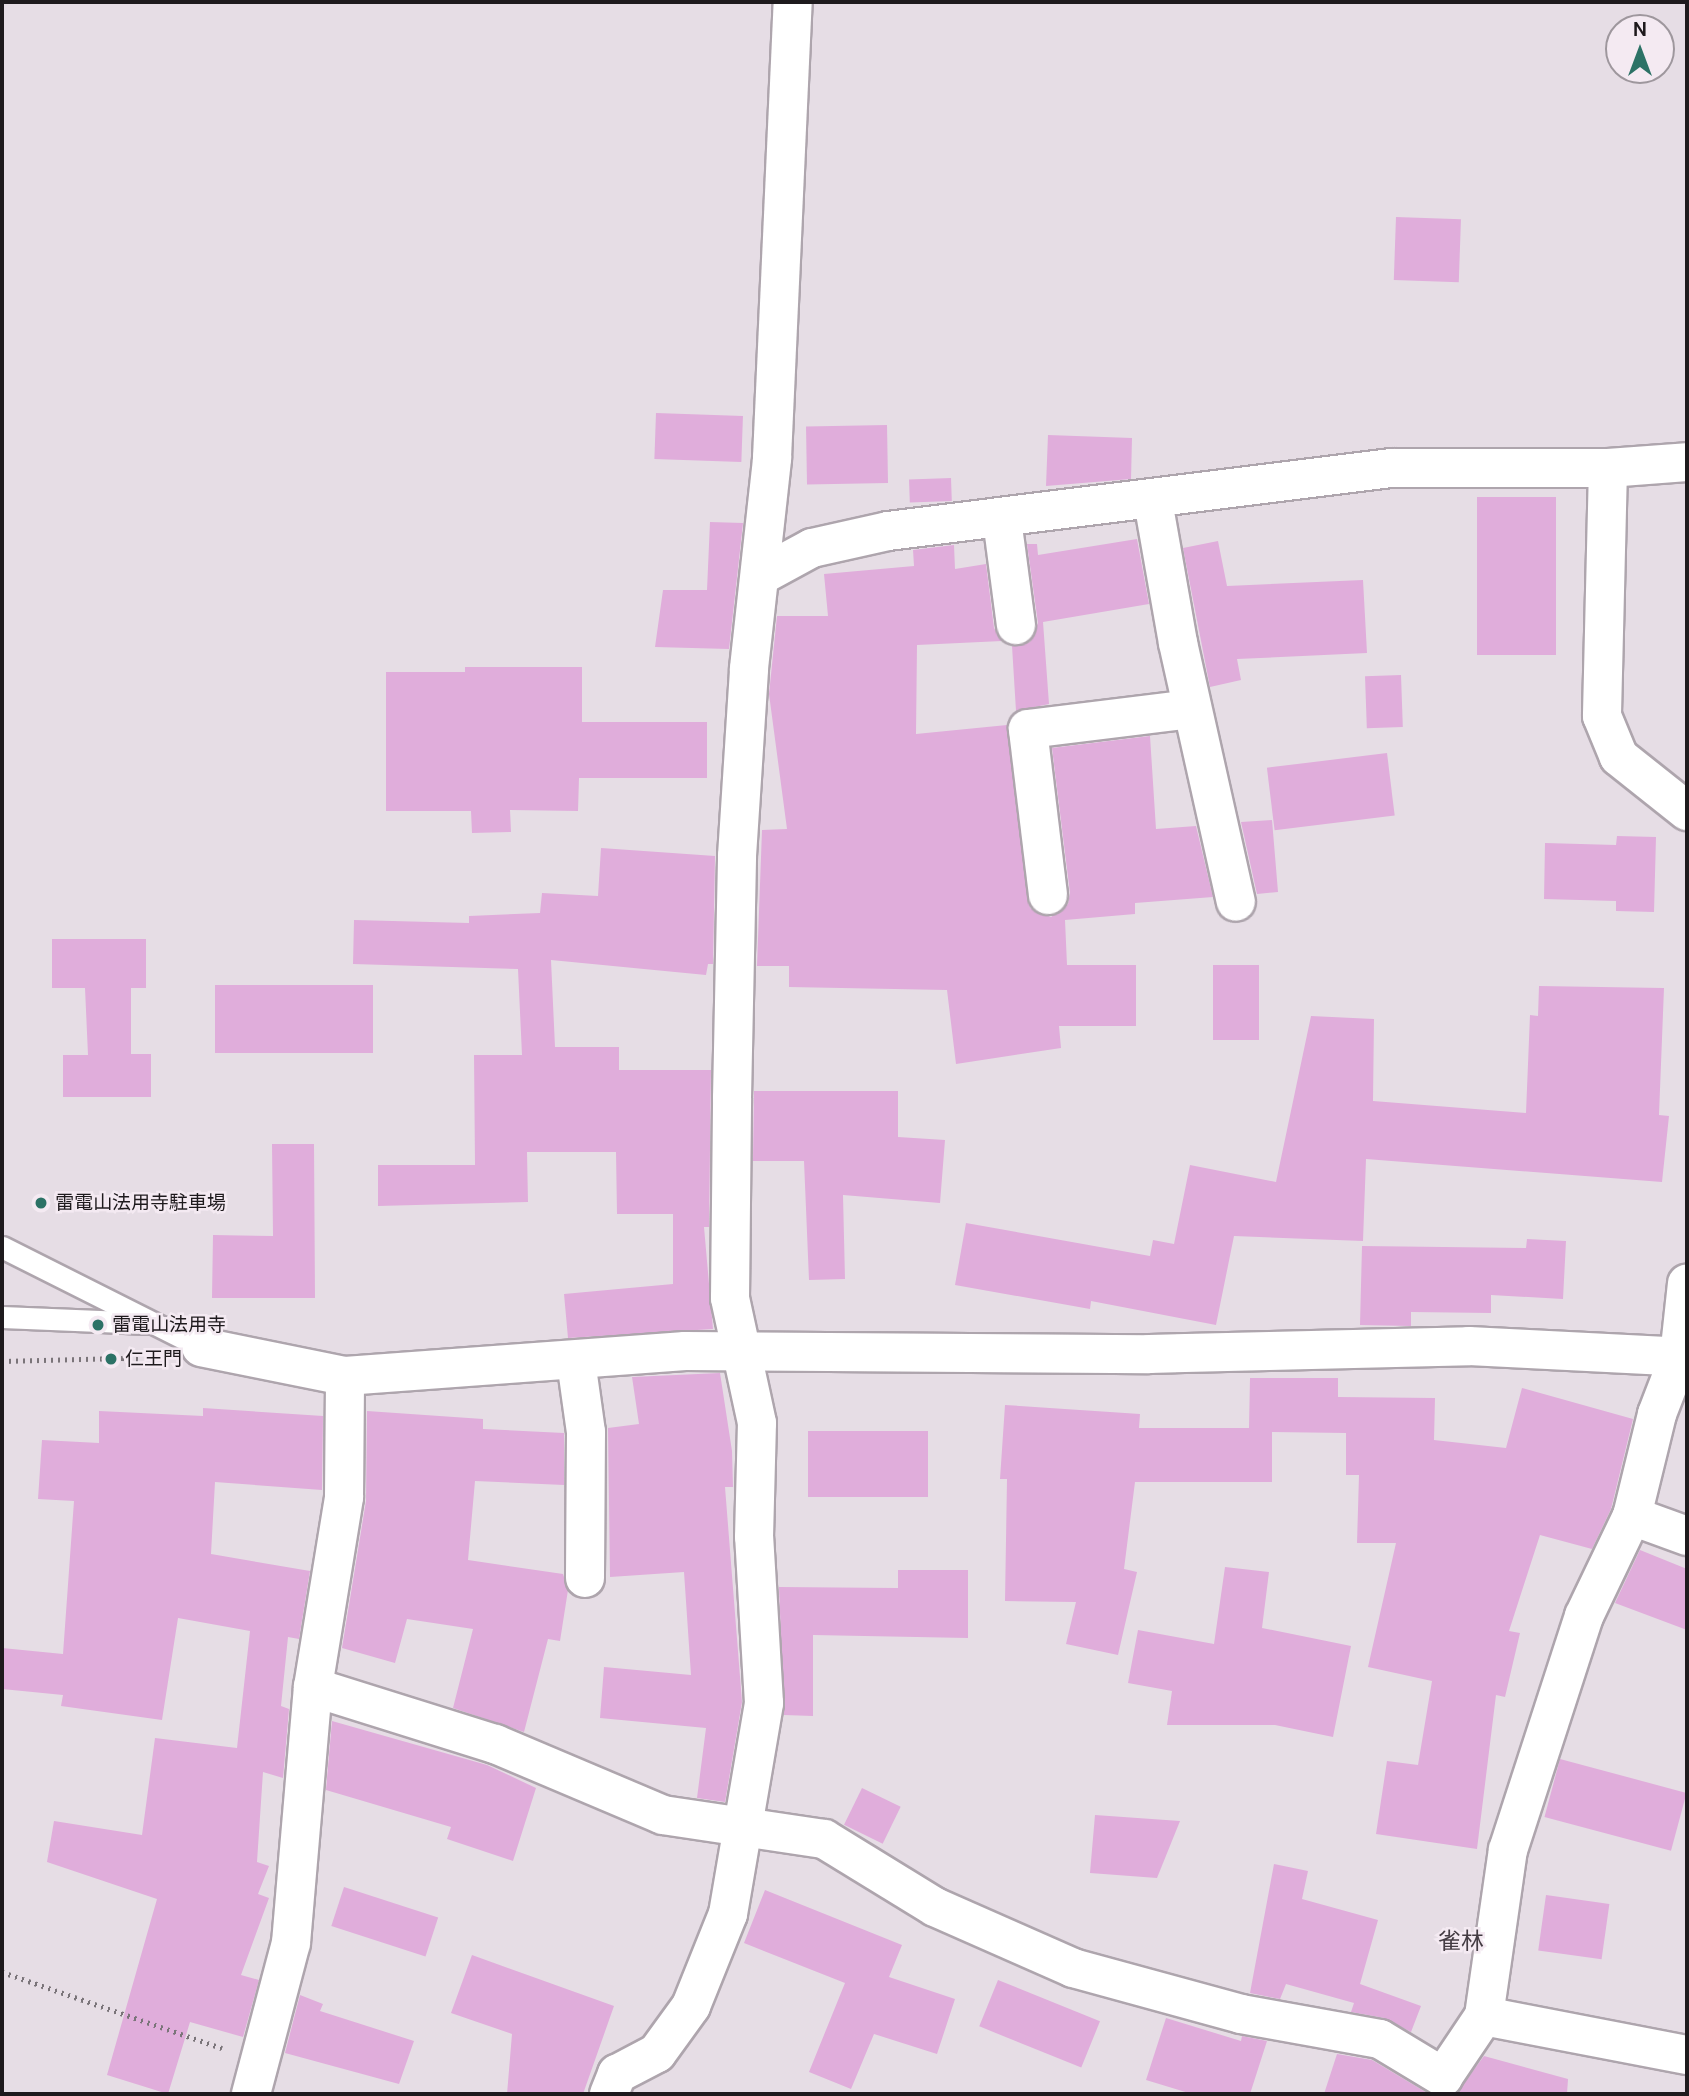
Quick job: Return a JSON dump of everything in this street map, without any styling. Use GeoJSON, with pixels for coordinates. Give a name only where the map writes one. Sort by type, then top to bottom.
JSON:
{"type":"FeatureCollection","features":[{"type":"Feature","properties":{"kind":"street"},"geometry":{"type":"LineString","coordinates":[[609,2094],[617,2074],[657,2053],[691,2006],[728,1914],[764,1703],[754,1537],[757,1423],[745,1354],[730,1298],[733,1058],[740,816],[749,668],[762,575],[793,2]]}},
{"type":"Feature","properties":{"kind":"street"},"geometry":{"type":"LineString","coordinates":[[762,575],[812,548],[888,531],[1153,501],[1391,468],[1608,468],[1687,462]]}},
{"type":"Feature","properties":{"kind":"street"},"geometry":{"type":"LineString","coordinates":[[1608,468],[1602,716],[1619,757],[1687,811]]}},
{"type":"Feature","properties":{"kind":"street"},"geometry":{"type":"LineString","coordinates":[[1153,501],[1192,709],[1236,902]]}},
{"type":"Feature","properties":{"kind":"street"},"geometry":{"type":"LineString","coordinates":[[1002,519],[1016,625]]}},
{"type":"Feature","properties":{"kind":"street"},"geometry":{"type":"LineString","coordinates":[[1048,895],[1028,729],[1192,709]]}},
{"type":"Feature","properties":{"kind":"street"},"geometry":{"type":"LineString","coordinates":[[313,1687],[495,1744],[663,1815],[726,1827],[744,1824],[824,1839],[935,1907],[1073,1968],[1241,2014],[1380,2039],[1441,2086],[1485,2016],[1508,1850],[1584,1616],[1632,1516],[1657,1414],[1683,1357],[1687,1283]]}},
{"type":"Feature","properties":{"kind":"street"},"geometry":{"type":"LineString","coordinates":[[201,1347],[345,1376],[685,1351],[745,1354],[1469,1346],[1683,1357]]}},
{"type":"Feature","properties":{"kind":"street"},"geometry":{"type":"LineString","coordinates":[[576,1361],[587,1464],[585,1578]]}},
{"type":"Feature","properties":{"kind":"street"},"geometry":{"type":"LineString","coordinates":[[255,2077],[291,1943],[313,1687],[344,1497],[345,1376]]}},
{"type":"Feature","properties":{"kind":"street"},"geometry":{"type":"LineString","coordinates":[[1632,1516],[1687,1536]]}},
{"type":"Feature","properties":{"kind":"street"},"geometry":{"type":"LineString","coordinates":[[1485,2016],[1687,2054]]}},
{"type":"Feature","properties":{"kind":"lane"},"geometry":{"type":"LineString","coordinates":[[2,1247],[201,1347]]}},
{"type":"Feature","properties":{"kind":"lane"},"geometry":{"type":"LineString","coordinates":[[2,1317],[154,1323]]}},
{"type":"Feature","properties":{"kind":"path"},"geometry":{"type":"LineString","coordinates":[[2,1361],[138,1359]]}},
{"type":"Feature","properties":{"kind":"path"},"geometry":{"type":"LineString","coordinates":[[2,1972],[255,2077]]}},
{"type":"Feature","properties":{"kind":"building"},"geometry":{"type":"Polygon","coordinates":[[[1396,217],[1461,219],[1459,282],[1394,280],[1396,217]]]}},
{"type":"Feature","properties":{"kind":"building"},"geometry":{"type":"Polygon","coordinates":[[[656,413],[743,416],[741,462],[654,459],[656,413]]]}},
{"type":"Feature","properties":{"kind":"building"},"geometry":{"type":"Polygon","coordinates":[[[887,425],[888,483],[807,484],[806,426],[887,425]]]}},
{"type":"Feature","properties":{"kind":"building"},"geometry":{"type":"Polygon","coordinates":[[[1048,435],[1132,438],[1131,479],[1046,486],[1048,435]]]}},
{"type":"Feature","properties":{"kind":"building"},"geometry":{"type":"Polygon","coordinates":[[[951,478],[952,501],[910,502],[909,479],[951,478]]]}},
{"type":"Feature","properties":{"kind":"building"},"geometry":{"type":"Polygon","coordinates":[[[1477,497],[1556,497],[1556,655],[1477,655],[1477,497]]]}},
{"type":"Feature","properties":{"kind":"building"},"geometry":{"type":"Polygon","coordinates":[[[710,522],[743,523],[729,649],[655,647],[663,590],[707,590],[710,522]]]}},
{"type":"Feature","properties":{"kind":"building"},"geometry":{"type":"Polygon","coordinates":[[[1137,539],[1149,604],[1043,622],[1049,704],[1016,711],[1012,646],[1030,642],[1038,623],[1027,544],[1037,544],[1038,555],[1137,539]]]}},
{"type":"Feature","properties":{"kind":"building"},"geometry":{"type":"Polygon","coordinates":[[[1218,541],[1227,586],[1363,580],[1367,653],[1237,659],[1241,680],[1210,687],[1183,548],[1218,541]]]}},
{"type":"Feature","properties":{"kind":"building"},"geometry":{"type":"Polygon","coordinates":[[[954,545],[955,569],[986,564],[994,628],[1002,641],[917,645],[916,734],[1007,725],[1030,908],[1051,917],[1068,904],[1070,893],[1052,748],[1150,736],[1156,829],[1196,826],[1213,897],[1135,903],[1135,914],[1065,920],[1067,965],[1136,965],[1136,1026],[1059,1026],[1061,1048],[956,1064],[947,990],[789,987],[789,966],[757,966],[762,830],[787,829],[769,694],[777,616],[828,616],[824,574],[914,566],[913,550],[954,545]]]}},
{"type":"Feature","properties":{"kind":"building"},"geometry":{"type":"Polygon","coordinates":[[[465,667],[582,667],[582,722],[707,722],[707,778],[579,778],[578,811],[510,810],[511,832],[472,833],[471,811],[386,811],[386,672],[465,672],[465,667]]]}},
{"type":"Feature","properties":{"kind":"building"},"geometry":{"type":"Polygon","coordinates":[[[1401,675],[1403,727],[1367,728],[1365,676],[1401,675]]]}},
{"type":"Feature","properties":{"kind":"building"},"geometry":{"type":"Polygon","coordinates":[[[1387,753],[1395,816],[1275,830],[1267,768],[1387,753]]]}},
{"type":"Feature","properties":{"kind":"building"},"geometry":{"type":"Polygon","coordinates":[[[1272,820],[1278,892],[1257,894],[1241,822],[1272,820]]]}},
{"type":"Feature","properties":{"kind":"building"},"geometry":{"type":"Polygon","coordinates":[[[1617,836],[1656,837],[1654,912],[1616,911],[1616,901],[1544,899],[1545,843],[1616,845],[1617,836]]]}},
{"type":"Feature","properties":{"kind":"building"},"geometry":{"type":"Polygon","coordinates":[[[601,848],[715,856],[713,964],[708,964],[706,975],[551,960],[555,1047],[619,1047],[619,1070],[711,1070],[709,1227],[704,1227],[713,1329],[568,1338],[564,1294],[673,1284],[673,1214],[617,1214],[616,1152],[527,1152],[528,1202],[378,1206],[378,1165],[475,1165],[474,1055],[522,1055],[518,969],[353,964],[354,920],[469,923],[469,916],[540,913],[542,893],[598,896],[601,848]]]}},
{"type":"Feature","properties":{"kind":"building"},"geometry":{"type":"Polygon","coordinates":[[[52,939],[146,939],[146,988],[131,988],[131,1054],[151,1054],[151,1097],[63,1097],[63,1055],[88,1055],[85,988],[52,988],[52,939]]]}},
{"type":"Feature","properties":{"kind":"building"},"geometry":{"type":"Polygon","coordinates":[[[1213,965],[1259,965],[1259,1040],[1213,1040],[1213,965]]]}},
{"type":"Feature","properties":{"kind":"building"},"geometry":{"type":"Polygon","coordinates":[[[215,985],[373,985],[373,1053],[215,1053],[215,985]]]}},
{"type":"Feature","properties":{"kind":"building"},"geometry":{"type":"Polygon","coordinates":[[[1539,986],[1664,988],[1659,1115],[1669,1116],[1662,1182],[1366,1159],[1363,1241],[1234,1236],[1216,1325],[1091,1301],[1090,1309],[955,1285],[966,1223],[1150,1256],[1153,1240],[1174,1244],[1190,1165],[1276,1182],[1311,1016],[1374,1019],[1373,1101],[1526,1113],[1530,1015],[1538,1016],[1539,986]]]}},
{"type":"Feature","properties":{"kind":"building"},"geometry":{"type":"Polygon","coordinates":[[[754,1091],[898,1091],[898,1137],[945,1140],[940,1203],[843,1195],[845,1279],[809,1280],[804,1161],[753,1161],[754,1091]]]}},
{"type":"Feature","properties":{"kind":"building"},"geometry":{"type":"Polygon","coordinates":[[[272,1144],[314,1144],[315,1298],[212,1298],[213,1235],[273,1236],[272,1144]]]}},
{"type":"Feature","properties":{"kind":"building"},"geometry":{"type":"Polygon","coordinates":[[[1527,1239],[1566,1241],[1563,1299],[1491,1295],[1491,1313],[1411,1312],[1411,1326],[1360,1325],[1362,1246],[1526,1248],[1527,1239]]]}},
{"type":"Feature","properties":{"kind":"building"},"geometry":{"type":"Polygon","coordinates":[[[720,1373],[732,1451],[733,1487],[725,1487],[742,1702],[725,1802],[697,1798],[706,1728],[600,1718],[604,1667],[691,1675],[684,1572],[610,1577],[608,1428],[639,1424],[632,1377],[720,1373]]]}},
{"type":"Feature","properties":{"kind":"building"},"geometry":{"type":"Polygon","coordinates":[[[1250,1378],[1338,1378],[1338,1397],[1435,1398],[1434,1440],[1506,1448],[1522,1388],[1633,1419],[1611,1509],[1592,1549],[1540,1535],[1509,1631],[1520,1633],[1505,1697],[1496,1695],[1477,1849],[1376,1834],[1387,1761],[1418,1765],[1432,1681],[1368,1667],[1396,1543],[1357,1543],[1359,1475],[1346,1475],[1346,1433],[1272,1432],[1272,1482],[1135,1482],[1124,1569],[1137,1572],[1118,1655],[1066,1644],[1076,1602],[1005,1601],[1007,1479],[1000,1479],[1005,1405],[1140,1414],[1139,1428],[1249,1428],[1250,1378]]]}},
{"type":"Feature","properties":{"kind":"building"},"geometry":{"type":"Polygon","coordinates":[[[203,1408],[323,1416],[322,1490],[215,1482],[211,1554],[310,1571],[299,1639],[288,1637],[281,1706],[289,1709],[283,1778],[263,1772],[257,1862],[269,1866],[258,1894],[269,1898],[241,1975],[259,1980],[243,2037],[190,2022],[168,2094],[107,2075],[157,1899],[47,1862],[54,1821],[142,1835],[155,1738],[237,1748],[250,1631],[178,1618],[162,1720],[61,1706],[63,1695],[2,1689],[2,1648],[63,1654],[74,1501],[38,1499],[42,1440],[99,1443],[99,1411],[203,1416],[203,1408]]]}},
{"type":"Feature","properties":{"kind":"building"},"geometry":{"type":"Polygon","coordinates":[[[367,1411],[483,1419],[483,1429],[564,1433],[564,1485],[475,1481],[468,1560],[563,1574],[568,1590],[560,1641],[548,1639],[524,1732],[453,1708],[473,1629],[407,1619],[395,1663],[342,1648],[366,1501],[367,1411]]]}},
{"type":"Feature","properties":{"kind":"building"},"geometry":{"type":"Polygon","coordinates":[[[808,1431],[928,1431],[928,1497],[808,1497],[808,1431]]]}},
{"type":"Feature","properties":{"kind":"building"},"geometry":{"type":"Polygon","coordinates":[[[1640,1550],[1687,1569],[1687,1630],[1615,1603],[1640,1550]]]}},
{"type":"Feature","properties":{"kind":"building"},"geometry":{"type":"Polygon","coordinates":[[[1225,1567],[1269,1572],[1262,1628],[1351,1646],[1333,1737],[1275,1725],[1167,1725],[1172,1691],[1128,1683],[1138,1630],[1214,1644],[1225,1567]]]}},
{"type":"Feature","properties":{"kind":"building"},"geometry":{"type":"Polygon","coordinates":[[[898,1570],[968,1570],[968,1638],[813,1635],[813,1716],[784,1715],[779,1587],[898,1588],[898,1570]]]}},
{"type":"Feature","properties":{"kind":"building"},"geometry":{"type":"Polygon","coordinates":[[[332,1721],[487,1765],[536,1788],[513,1861],[447,1839],[451,1827],[326,1790],[332,1721]]]}},
{"type":"Feature","properties":{"kind":"building"},"geometry":{"type":"Polygon","coordinates":[[[1560,1759],[1687,1793],[1671,1851],[1544,1817],[1560,1759]]]}},
{"type":"Feature","properties":{"kind":"building"},"geometry":{"type":"Polygon","coordinates":[[[862,1788],[901,1807],[883,1844],[844,1825],[862,1788]]]}},
{"type":"Feature","properties":{"kind":"building"},"geometry":{"type":"Polygon","coordinates":[[[1095,1815],[1180,1821],[1157,1878],[1090,1873],[1095,1815]]]}},
{"type":"Feature","properties":{"kind":"building"},"geometry":{"type":"Polygon","coordinates":[[[1274,1864],[1308,1871],[1302,1899],[1378,1920],[1360,1984],[1421,2006],[1411,2032],[1384,2018],[1351,2012],[1354,2003],[1286,1984],[1280,1999],[1250,1993],[1274,1864]]]}},
{"type":"Feature","properties":{"kind":"building"},"geometry":{"type":"Polygon","coordinates":[[[344,1887],[438,1918],[425,1957],[331,1926],[344,1887]]]}},
{"type":"Feature","properties":{"kind":"building"},"geometry":{"type":"Polygon","coordinates":[[[765,1890],[902,1945],[889,1977],[955,1999],[937,2054],[874,2034],[851,2089],[809,2072],[845,1983],[744,1943],[765,1890]]]}},
{"type":"Feature","properties":{"kind":"building"},"geometry":{"type":"Polygon","coordinates":[[[1546,1895],[1609,1904],[1602,1959],[1538,1950],[1546,1895]]]}},
{"type":"Feature","properties":{"kind":"building"},"geometry":{"type":"Polygon","coordinates":[[[472,1955],[614,2006],[583,2094],[507,2094],[512,2034],[451,2013],[472,1955]]]}},
{"type":"Feature","properties":{"kind":"building"},"geometry":{"type":"Polygon","coordinates":[[[998,1980],[1100,2021],[1081,2068],[979,2026],[998,1980]]]}},
{"type":"Feature","properties":{"kind":"building"},"geometry":{"type":"Polygon","coordinates":[[[300,1995],[323,2004],[320,2011],[414,2041],[399,2084],[285,2053],[300,1995]]]}},
{"type":"Feature","properties":{"kind":"building"},"geometry":{"type":"Polygon","coordinates":[[[1166,2018],[1241,2041],[1242,2036],[1267,2041],[1250,2094],[1192,2094],[1146,2080],[1166,2018]]]}},
{"type":"Feature","properties":{"kind":"building"},"geometry":{"type":"Polygon","coordinates":[[[1337,2054],[1372,2060],[1429,2094],[1324,2094],[1337,2054]]]}},
{"type":"Feature","properties":{"kind":"building"},"geometry":{"type":"Polygon","coordinates":[[[1484,2056],[1568,2079],[1567,2094],[1456,2094],[1484,2056]]]}},
{"type":"Feature","properties":{"kind":"place","name":"雷電山法用寺駐車場"},"geometry":{"type":"Point","coordinates":[41,1203]}},
{"type":"Feature","properties":{"kind":"place","name":"雷電山法用寺"},"geometry":{"type":"Point","coordinates":[98,1325]}},
{"type":"Feature","properties":{"kind":"place","name":"仁王門"},"geometry":{"type":"Point","coordinates":[111,1359]}},
{"type":"Feature","properties":{"kind":"district","name":"雀林"},"geometry":{"type":"Point","coordinates":[1461,1941]}}]}
